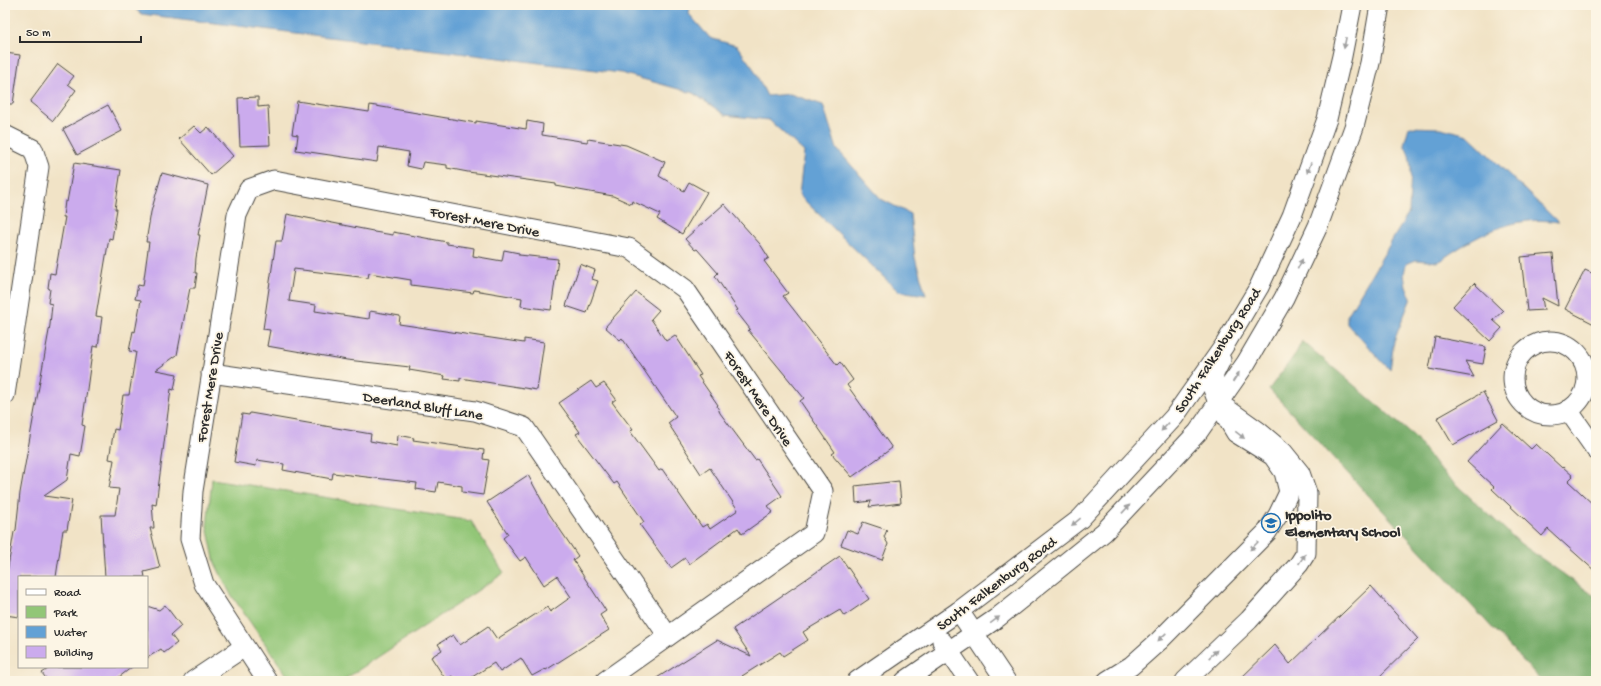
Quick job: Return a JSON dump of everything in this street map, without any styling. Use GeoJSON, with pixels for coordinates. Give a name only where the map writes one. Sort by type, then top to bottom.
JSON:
{"type":"FeatureCollection","features":[{"type":"Feature","properties":{"kind":"street","name":"South Falkenburg Road"},"geometry":{"type":"LineString","coordinates":[[857,681],[934,630],[1080,519],[1174,417],[1224,346],[1259,287],[1292,216],[1327,119],[1352,5]]}},
{"type":"Feature","properties":{"kind":"street","name":"South Falkenburg Road"},"geometry":{"type":"LineString","coordinates":[[905,681],[997,618],[1104,532],[1198,432],[1246,363],[1284,298],[1318,226],[1354,127],[1370,63],[1380,5]]}},
{"type":"Feature","properties":{"kind":"street"},"geometry":{"type":"LineString","coordinates":[[5,134],[33,149],[39,167],[10,339],[5,395]]}},
{"type":"Feature","properties":{"kind":"street","name":"Forest Mere Drive"},"geometry":{"type":"LineString","coordinates":[[267,681],[204,584],[190,538],[193,491],[237,215],[250,189],[274,180],[629,248],[685,289],[823,491],[814,533],[605,681]]}},
{"type":"Feature","properties":{"kind":"street"},"geometry":{"type":"LineString","coordinates":[[1107,681],[1131,666],[1159,641],[1267,532],[1289,492],[1284,472],[1273,456],[1236,433],[1218,403],[1213,390],[1214,374],[1252,312],[1259,287]]}},
{"type":"Feature","properties":{"kind":"street","name":"Deerland Bluff Lane"},"geometry":{"type":"LineString","coordinates":[[211,373],[474,411],[524,427],[668,636]]}},
{"type":"Feature","properties":{"kind":"street"},"geometry":{"type":"LineString","coordinates":[[1185,681],[1249,620],[1299,564],[1306,553],[1306,493],[1300,473],[1283,452],[1271,441],[1218,403]]}},
{"type":"Feature","properties":{"kind":"street"},"geometry":{"type":"LineString","coordinates":[[1568,410],[1596,450]]}},
{"type":"Feature","properties":{"kind":"street"},"geometry":{"type":"LineString","coordinates":[[1274,521],[1287,519],[1297,524],[1306,535]]}},
{"type":"Feature","properties":{"kind":"street"},"geometry":{"type":"LineString","coordinates":[[959,611],[1006,681]]}},
{"type":"Feature","properties":{"kind":"street"},"geometry":{"type":"LineString","coordinates":[[934,630],[969,681]]}},
{"type":"Feature","properties":{"kind":"street"},"geometry":{"type":"LineString","coordinates":[[193,681],[244,646]]}},
{"type":"Feature","properties":{"kind":"green space"},"geometry":{"type":"Polygon","coordinates":[[[1302,341],[1415,437],[1438,468],[1521,544],[1596,597],[1596,681],[1542,681],[1269,389],[1296,353],[1302,341]]]}},
{"type":"Feature","properties":{"kind":"green space"},"geometry":{"type":"Polygon","coordinates":[[[212,479],[471,521],[504,573],[342,681],[291,681],[230,593],[215,563],[207,526],[212,479]]]}},
{"type":"Feature","properties":{"kind":"water"},"geometry":{"type":"Polygon","coordinates":[[[131,5],[690,5],[689,14],[710,38],[737,46],[753,68],[767,96],[790,94],[823,105],[837,149],[881,199],[910,214],[915,258],[926,295],[898,291],[799,195],[804,152],[769,120],[725,115],[693,93],[621,73],[141,14],[131,5]]]}},
{"type":"Feature","properties":{"kind":"water"},"geometry":{"type":"Polygon","coordinates":[[[1409,127],[1441,128],[1468,135],[1558,222],[1541,220],[1525,221],[1509,225],[1480,236],[1438,262],[1416,260],[1406,264],[1404,274],[1406,287],[1411,298],[1394,341],[1390,370],[1347,324],[1347,316],[1409,212],[1411,168],[1409,155],[1404,144],[1409,127]]]}},
{"type":"Feature","properties":{"kind":"building"},"geometry":{"type":"Polygon","coordinates":[[[5,53],[20,55],[13,104],[5,104],[5,53]]]}},
{"type":"Feature","properties":{"kind":"building"},"geometry":{"type":"Polygon","coordinates":[[[58,64],[74,76],[68,84],[76,90],[53,121],[30,102],[58,64]]]}},
{"type":"Feature","properties":{"kind":"building"},"geometry":{"type":"Polygon","coordinates":[[[258,97],[258,107],[268,106],[270,145],[240,146],[238,98],[258,97]]]}},
{"type":"Feature","properties":{"kind":"building"},"geometry":{"type":"Polygon","coordinates":[[[297,101],[369,112],[370,105],[476,123],[476,121],[526,129],[527,121],[543,124],[542,135],[587,142],[588,139],[626,145],[665,162],[659,176],[684,191],[689,182],[707,192],[682,234],[657,219],[660,214],[632,201],[631,204],[613,196],[556,186],[556,184],[468,172],[447,168],[447,165],[423,162],[421,169],[407,166],[409,152],[379,147],[377,162],[296,150],[298,135],[292,134],[297,101]]]}},
{"type":"Feature","properties":{"kind":"building"},"geometry":{"type":"Polygon","coordinates":[[[108,105],[122,131],[77,155],[63,129],[108,105]]]}},
{"type":"Feature","properties":{"kind":"building"},"geometry":{"type":"Polygon","coordinates":[[[194,126],[201,133],[208,127],[233,156],[211,175],[179,139],[194,126]]]}},
{"type":"Feature","properties":{"kind":"building"},"geometry":{"type":"Polygon","coordinates":[[[74,163],[121,170],[112,239],[109,238],[96,316],[102,317],[98,347],[93,346],[82,425],[85,426],[80,456],[71,454],[67,480],[44,496],[72,500],[67,530],[63,530],[56,576],[18,576],[18,617],[5,615],[5,584],[14,532],[16,530],[20,493],[50,325],[52,304],[48,303],[50,289],[48,288],[50,273],[55,274],[65,217],[63,217],[65,201],[67,202],[74,163]]]}},
{"type":"Feature","properties":{"kind":"building"},"geometry":{"type":"Polygon","coordinates":[[[162,173],[208,185],[198,235],[200,235],[196,258],[195,273],[197,273],[195,288],[190,288],[177,355],[156,370],[177,374],[174,390],[171,389],[156,505],[152,504],[154,528],[150,528],[160,568],[144,572],[145,576],[105,576],[101,515],[115,515],[119,489],[109,488],[114,460],[109,459],[114,429],[118,430],[123,395],[129,395],[136,352],[129,351],[133,331],[135,332],[141,300],[135,299],[138,285],[143,286],[149,242],[146,242],[151,212],[162,173]]]}},
{"type":"Feature","properties":{"kind":"building"},"geometry":{"type":"Polygon","coordinates":[[[724,204],[760,244],[769,258],[764,261],[788,293],[783,296],[837,365],[840,362],[853,380],[847,385],[892,448],[852,477],[832,454],[835,452],[800,401],[804,398],[748,330],[750,329],[736,311],[738,310],[715,276],[718,273],[697,249],[695,250],[685,239],[724,204]]]}},
{"type":"Feature","properties":{"kind":"building"},"geometry":{"type":"Polygon","coordinates":[[[287,214],[374,232],[393,235],[393,232],[447,242],[447,244],[474,248],[473,256],[502,261],[504,250],[519,253],[519,255],[558,259],[551,310],[521,306],[522,298],[474,290],[473,293],[411,285],[411,280],[369,273],[368,278],[294,269],[289,301],[316,305],[315,311],[369,319],[370,311],[400,316],[399,324],[524,343],[524,339],[544,342],[537,390],[460,378],[460,381],[444,379],[445,376],[409,370],[410,367],[347,360],[267,346],[270,330],[263,329],[276,241],[282,241],[287,214]]]}},
{"type":"Feature","properties":{"kind":"building"},"geometry":{"type":"Polygon","coordinates":[[[1553,254],[1558,306],[1542,298],[1544,310],[1527,311],[1521,257],[1553,254]]]}},
{"type":"Feature","properties":{"kind":"building"},"geometry":{"type":"Polygon","coordinates":[[[580,264],[595,270],[592,279],[598,281],[587,313],[566,306],[580,264]]]}},
{"type":"Feature","properties":{"kind":"building"},"geometry":{"type":"Polygon","coordinates":[[[1585,270],[1596,275],[1596,325],[1565,309],[1585,270]]]}},
{"type":"Feature","properties":{"kind":"building"},"geometry":{"type":"Polygon","coordinates":[[[1474,283],[1503,311],[1493,320],[1502,328],[1490,341],[1453,306],[1474,283]]]}},
{"type":"Feature","properties":{"kind":"building"},"geometry":{"type":"Polygon","coordinates":[[[636,292],[659,310],[651,319],[666,341],[675,335],[701,375],[698,376],[718,405],[717,406],[720,413],[755,460],[757,459],[782,496],[768,506],[773,512],[742,534],[738,528],[689,564],[685,558],[671,568],[640,525],[644,522],[617,482],[614,484],[576,434],[580,432],[559,403],[591,381],[596,388],[604,383],[616,399],[612,402],[633,430],[630,431],[659,471],[662,469],[702,527],[707,524],[710,529],[738,510],[710,468],[701,474],[668,423],[676,417],[622,338],[620,340],[605,327],[636,292]]]}},
{"type":"Feature","properties":{"kind":"building"},"geometry":{"type":"Polygon","coordinates":[[[1435,337],[1486,347],[1483,364],[1465,361],[1474,377],[1429,369],[1435,337]]]}},
{"type":"Feature","properties":{"kind":"building"},"geometry":{"type":"Polygon","coordinates":[[[1483,392],[1498,420],[1453,445],[1437,418],[1483,392]]]}},
{"type":"Feature","properties":{"kind":"building"},"geometry":{"type":"Polygon","coordinates":[[[250,413],[371,434],[370,441],[397,446],[398,435],[414,438],[413,440],[484,450],[483,459],[489,460],[483,495],[462,492],[462,486],[438,482],[436,492],[416,489],[417,483],[333,473],[332,479],[283,470],[284,464],[257,460],[256,466],[234,462],[242,414],[249,415],[250,413]]]}},
{"type":"Feature","properties":{"kind":"building"},"geometry":{"type":"Polygon","coordinates":[[[1503,423],[1531,449],[1536,444],[1573,476],[1568,481],[1596,507],[1596,572],[1548,529],[1542,536],[1492,489],[1494,487],[1467,462],[1503,423]]]}},
{"type":"Feature","properties":{"kind":"building"},"geometry":{"type":"Polygon","coordinates":[[[528,475],[548,512],[578,556],[573,560],[606,611],[600,615],[609,630],[546,670],[545,669],[532,676],[521,658],[500,672],[494,663],[466,681],[455,681],[452,676],[446,680],[431,657],[442,650],[438,644],[453,635],[460,645],[488,626],[497,639],[547,607],[550,612],[571,597],[557,576],[544,585],[526,557],[520,561],[503,538],[508,534],[487,502],[528,475]]]}},
{"type":"Feature","properties":{"kind":"building"},"geometry":{"type":"Polygon","coordinates":[[[899,481],[901,503],[869,507],[871,501],[856,503],[855,486],[899,481]]]}},
{"type":"Feature","properties":{"kind":"building"},"geometry":{"type":"Polygon","coordinates":[[[863,522],[887,530],[884,537],[888,544],[882,560],[841,545],[847,530],[858,534],[863,522]]]}},
{"type":"Feature","properties":{"kind":"building"},"geometry":{"type":"Polygon","coordinates":[[[840,556],[869,599],[844,616],[840,610],[803,632],[808,640],[783,656],[780,652],[742,676],[746,681],[652,681],[717,640],[751,656],[733,629],[840,556]]]}},
{"type":"Feature","properties":{"kind":"building"},"geometry":{"type":"Polygon","coordinates":[[[1371,586],[1418,639],[1375,681],[1238,681],[1275,645],[1290,664],[1371,586]]]}},
{"type":"Feature","properties":{"kind":"building"},"geometry":{"type":"Polygon","coordinates":[[[165,605],[181,626],[171,635],[177,643],[164,653],[161,649],[148,657],[148,606],[159,610],[165,605]]]}},
{"type":"Feature","properties":{"kind":"building"},"geometry":{"type":"Polygon","coordinates":[[[50,668],[131,668],[114,681],[48,681],[42,673],[50,668]]]}},
{"type":"Feature","properties":{"kind":"place","name":"Ippolito Elementary School"},"geometry":{"type":"Point","coordinates":[1271,523]}}]}
